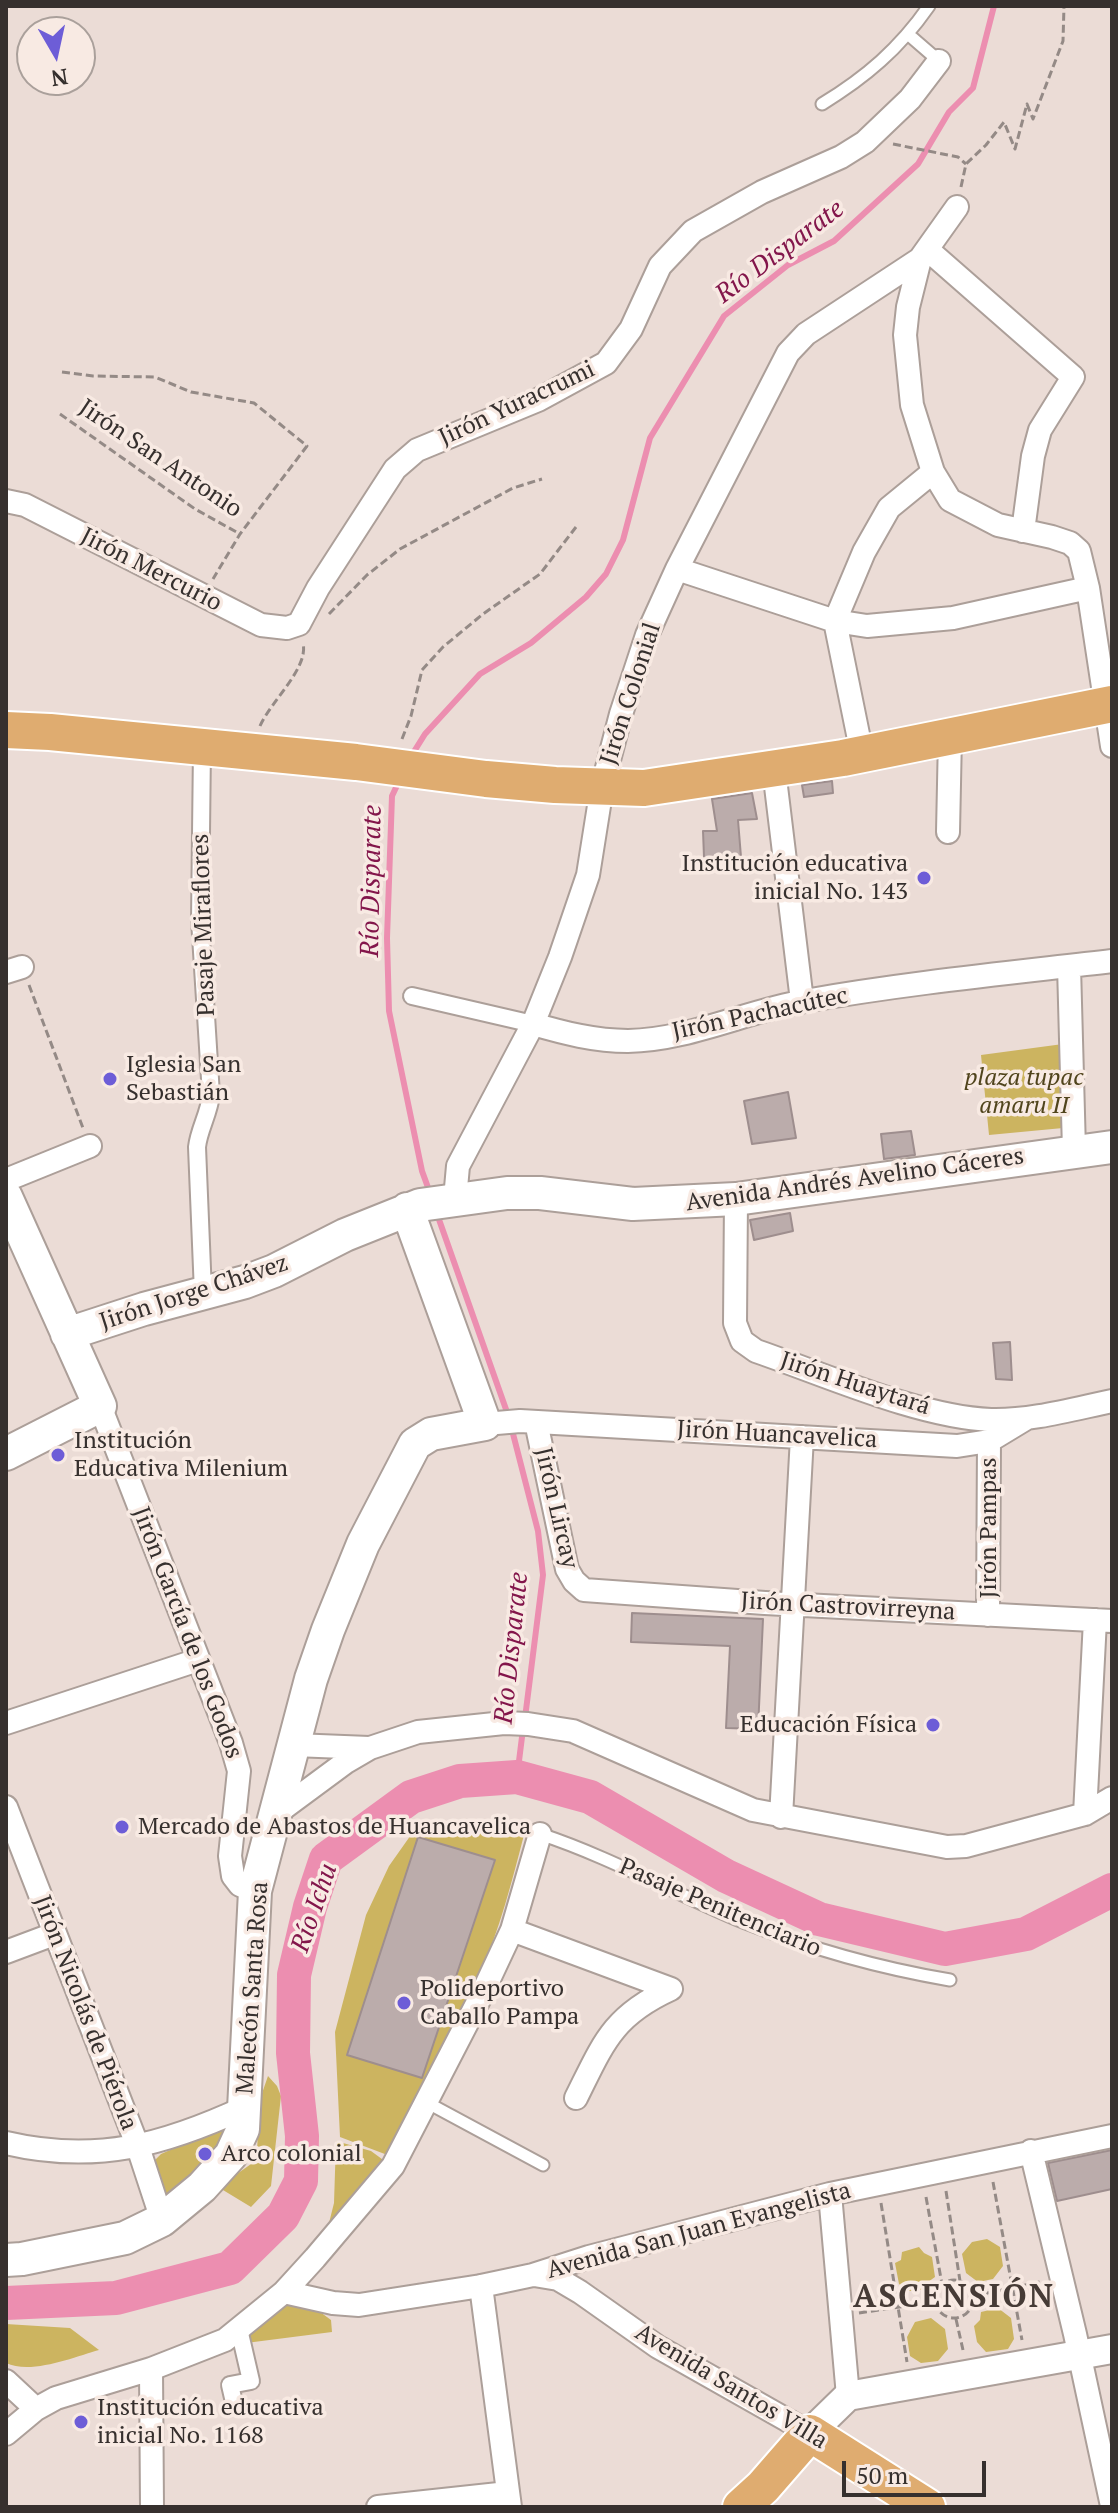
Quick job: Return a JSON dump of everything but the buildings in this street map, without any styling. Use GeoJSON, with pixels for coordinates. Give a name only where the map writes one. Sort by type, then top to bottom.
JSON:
{"type":"FeatureCollection","features":[{"type":"Feature","properties":{"kind":"highway"},"geometry":{"type":"LineString","coordinates":[[6,730],[249,752],[386,755],[448,774],[555,785],[657,786],[862,754],[1108,704]]}},
{"type":"Feature","properties":{"kind":"highway"},"geometry":{"type":"LineString","coordinates":[[741,2507],[763,2487],[810,2433]]}},
{"type":"Feature","properties":{"kind":"highway","name":"Avenida Santos Villa"},"geometry":{"type":"LineString","coordinates":[[810,2433],[916,2503],[927,2507]]}},
{"type":"Feature","properties":{"kind":"main road","name":"Avenida Andrés Avelino Cáceres"},"geometry":{"type":"LineString","coordinates":[[432,1203],[507,1193],[540,1193],[633,1204],[736,1199],[1112,1147]]}},
{"type":"Feature","properties":{"kind":"main road","name":"Jirón García de los Godos"},"geometry":{"type":"LineString","coordinates":[[6,1197],[100,1406]]}},
{"type":"Feature","properties":{"kind":"main road","name":"Jirón Jorge Chávez"},"geometry":{"type":"LineString","coordinates":[[67,1334],[274,1271],[345,1235],[432,1203]]}},
{"type":"Feature","properties":{"kind":"main road"},"geometry":{"type":"LineString","coordinates":[[432,1203],[511,1423]]}},
{"type":"Feature","properties":{"kind":"main road"},"geometry":{"type":"LineString","coordinates":[[6,1454],[100,1406]]}},
{"type":"Feature","properties":{"kind":"main road","name":"Malecón Santa Rosa"},"geometry":{"type":"LineString","coordinates":[[6,2260],[125,2238],[162,2220],[202,2187],[231,2155],[243,2129],[246,2107],[255,1891],[311,1679],[328,1630],[363,1544],[415,1444],[431,1434],[511,1423]]}},
{"type":"Feature","properties":{"kind":"street","name":"Jirón Yuracrumi"},"geometry":{"type":"LineString","coordinates":[[299,624],[395,469],[417,450],[538,400],[606,363],[631,329],[660,266],[693,231],[728,209],[841,157],[865,142],[910,99],[939,61]]}},
{"type":"Feature","properties":{"kind":"street"},"geometry":{"type":"LineString","coordinates":[[957,207],[924,254],[908,307],[906,370],[912,405],[933,472],[950,500],[998,525],[1070,543],[1079,551],[1108,704],[1112,746]]}},
{"type":"Feature","properties":{"kind":"street"},"geometry":{"type":"LineString","coordinates":[[924,254],[1073,377],[1040,430],[1033,456],[1023,531]]}},
{"type":"Feature","properties":{"kind":"street","name":"Jirón Colonial"},"geometry":{"type":"LineString","coordinates":[[432,1203],[458,1166],[533,1024],[588,875],[602,787],[621,714],[647,635],[677,569],[788,353],[806,334],[924,254]]}},
{"type":"Feature","properties":{"kind":"street"},"geometry":{"type":"LineString","coordinates":[[862,754],[835,621],[864,552],[889,508],[933,472]]}},
{"type":"Feature","properties":{"kind":"street","name":"Jirón Mercurio"},"geometry":{"type":"LineString","coordinates":[[6,501],[25,505],[261,625],[287,628],[299,624]]}},
{"type":"Feature","properties":{"kind":"street"},"geometry":{"type":"LineString","coordinates":[[677,569],[835,621],[867,626],[953,618],[1088,588]]}},
{"type":"Feature","properties":{"kind":"street"},"geometry":{"type":"LineString","coordinates":[[948,832],[950,736]]}},
{"type":"Feature","properties":{"kind":"street","name":"Pasaje Miraflores"},"geometry":{"type":"LineString","coordinates":[[202,747],[200,920],[211,1095],[197,1147],[203,1293]]}},
{"type":"Feature","properties":{"kind":"street"},"geometry":{"type":"LineString","coordinates":[[774,770],[802,1001]]}},
{"type":"Feature","properties":{"kind":"street","name":"Jirón Pachacútec"},"geometry":{"type":"LineString","coordinates":[[412,996],[580,1037],[629,1041],[701,1029],[739,1015],[802,1001],[942,980],[1112,961]]}},
{"type":"Feature","properties":{"kind":"street"},"geometry":{"type":"LineString","coordinates":[[1069,966],[1074,1150]]}},
{"type":"Feature","properties":{"kind":"street"},"geometry":{"type":"LineString","coordinates":[[6,1180],[90,1146]]}},
{"type":"Feature","properties":{"kind":"street","name":"Jirón Huaytará"},"geometry":{"type":"LineString","coordinates":[[736,1199],[735,1323],[742,1341],[756,1351],[918,1406],[962,1417],[994,1420],[1027,1418],[1112,1401]]}},
{"type":"Feature","properties":{"kind":"street","name":"Jirón García de los Godos"},"geometry":{"type":"LineString","coordinates":[[100,1406],[231,1743],[239,1771],[230,1856],[233,1876],[240,1885],[255,1891]]}},
{"type":"Feature","properties":{"kind":"street","name":"Jirón Huancavelica"},"geometry":{"type":"LineString","coordinates":[[511,1423],[957,1446],[989,1441],[1027,1418]]}},
{"type":"Feature","properties":{"kind":"street","name":"Jirón Lircay"},"geometry":{"type":"LineString","coordinates":[[511,1423],[567,1569],[584,1590]]}},
{"type":"Feature","properties":{"kind":"street"},"geometry":{"type":"LineString","coordinates":[[781,1817],[802,1437]]}},
{"type":"Feature","properties":{"kind":"street","name":"Jirón Pampas"},"geometry":{"type":"LineString","coordinates":[[988,1615],[989,1441]]}},
{"type":"Feature","properties":{"kind":"street","name":"Jirón Castrovirreyna"},"geometry":{"type":"LineString","coordinates":[[584,1590],[1103,1621]]}},
{"type":"Feature","properties":{"kind":"street"},"geometry":{"type":"LineString","coordinates":[[1085,1814],[1103,1621]]}},
{"type":"Feature","properties":{"kind":"street"},"geometry":{"type":"LineString","coordinates":[[6,1723],[198,1660]]}},
{"type":"Feature","properties":{"kind":"street"},"geometry":{"type":"LineString","coordinates":[[277,1813],[370,1748],[418,1732],[504,1723],[573,1731],[753,1810],[947,1847],[966,1846],[1085,1814],[1112,1798]]}},
{"type":"Feature","properties":{"kind":"street"},"geometry":{"type":"LineString","coordinates":[[294,1745],[370,1748]]}},
{"type":"Feature","properties":{"kind":"street","name":"Jirón Nicolás de Piérola"},"geometry":{"type":"LineString","coordinates":[[6,1807],[138,2147],[162,2220]]}},
{"type":"Feature","properties":{"kind":"street"},"geometry":{"type":"LineString","coordinates":[[6,2434],[36,2409],[56,2398],[151,2369],[225,2340],[284,2292],[393,2166],[512,1930],[540,1834]]}},
{"type":"Feature","properties":{"kind":"street"},"geometry":{"type":"LineString","coordinates":[[512,1930],[671,1989],[644,2001],[607,2036],[576,2098]]}},
{"type":"Feature","properties":{"kind":"street"},"geometry":{"type":"LineString","coordinates":[[6,1952],[54,1934]]}},
{"type":"Feature","properties":{"kind":"street"},"geometry":{"type":"LineString","coordinates":[[6,2143],[90,2152],[138,2147],[168,2140],[246,2107]]}},
{"type":"Feature","properties":{"kind":"street","name":"Avenida San Juan Evangelista"},"geometry":{"type":"LineString","coordinates":[[284,2292],[333,2303],[359,2305],[481,2286],[533,2275],[589,2257],[830,2194],[1112,2136]]}},
{"type":"Feature","properties":{"kind":"street"},"geometry":{"type":"LineString","coordinates":[[1031,2151],[1112,2506]]}},
{"type":"Feature","properties":{"kind":"street"},"geometry":{"type":"LineString","coordinates":[[830,2194],[848,2396]]}},
{"type":"Feature","properties":{"kind":"street","name":"Avenida Santos Villa"},"geometry":{"type":"LineString","coordinates":[[533,2275],[558,2279],[658,2347],[810,2433]]}},
{"type":"Feature","properties":{"kind":"street"},"geometry":{"type":"LineString","coordinates":[[378,2507],[509,2500],[481,2286]]}},
{"type":"Feature","properties":{"kind":"street"},"geometry":{"type":"LineString","coordinates":[[233,2398],[230,2385],[251,2381],[239,2329]]}},
{"type":"Feature","properties":{"kind":"street"},"geometry":{"type":"LineString","coordinates":[[810,2433],[848,2396],[1112,2349]]}},
{"type":"Feature","properties":{"kind":"street"},"geometry":{"type":"LineString","coordinates":[[151,2369],[152,2507]]}},
{"type":"Feature","properties":{"kind":"street"},"geometry":{"type":"LineString","coordinates":[[6,2381],[36,2409]]}},
{"type":"Feature","properties":{"kind":"lane"},"geometry":{"type":"LineString","coordinates":[[822,104],[861,80],[909,35],[929,6]]}},
{"type":"Feature","properties":{"kind":"lane"},"geometry":{"type":"LineString","coordinates":[[909,35],[939,61]]}},
{"type":"Feature","properties":{"kind":"lane","name":"Pasaje Penitenciario"},"geometry":{"type":"LineString","coordinates":[[540,1834],[821,1952],[901,1972],[950,1980]]}},
{"type":"Feature","properties":{"kind":"lane"},"geometry":{"type":"LineString","coordinates":[[426,2102],[543,2165]]}},
{"type":"Feature","properties":{"kind":"path"},"geometry":{"type":"LineString","coordinates":[[957,207],[966,164],[1004,122],[1015,149],[1027,104],[1033,119],[1063,41],[1064,6]]}},
{"type":"Feature","properties":{"kind":"path"},"geometry":{"type":"LineString","coordinates":[[918,147],[958,157],[966,164]]}},
{"type":"Feature","properties":{"kind":"path"},"geometry":{"type":"LineString","coordinates":[[62,372],[155,377],[191,392],[254,403],[307,446],[240,534],[203,597]]}},
{"type":"Feature","properties":{"kind":"path","name":"Jirón San Antonio"},"geometry":{"type":"LineString","coordinates":[[60,414],[195,509],[240,534]]}},
{"type":"Feature","properties":{"kind":"path"},"geometry":{"type":"LineString","coordinates":[[249,752],[276,697],[300,668],[305,651],[299,624],[332,613],[367,575],[400,549],[513,488],[542,479]]}},
{"type":"Feature","properties":{"kind":"path"},"geometry":{"type":"LineString","coordinates":[[386,755],[411,716],[422,670],[443,647],[483,614],[540,574],[576,527]]}},
{"type":"Feature","properties":{"kind":"path"},"geometry":{"type":"LineString","coordinates":[[14,969],[90,1146]]}},
{"type":"Feature","properties":{"kind":"path"},"geometry":{"type":"LineString","coordinates":[[991,2171],[1023,2342]]}},
{"type":"Feature","properties":{"kind":"path"},"geometry":{"type":"LineString","coordinates":[[945,2179],[960,2281]]}},
{"type":"Feature","properties":{"kind":"path"},"geometry":{"type":"LineString","coordinates":[[879,2192],[909,2374]]}},
{"type":"Feature","properties":{"kind":"path"},"geometry":{"type":"LineString","coordinates":[[926,2197],[942,2284]]}},
{"type":"Feature","properties":{"kind":"path"},"geometry":{"type":"LineString","coordinates":[[951,2280],[960,2281],[969,2287],[973,2296],[972,2306],[966,2314],[956,2319],[946,2317],[938,2311],[934,2302],[936,2292],[942,2284],[951,2280]]}},
{"type":"Feature","properties":{"kind":"path"},"geometry":{"type":"LineString","coordinates":[[973,2296],[1046,2281]]}},
{"type":"Feature","properties":{"kind":"path"},"geometry":{"type":"LineString","coordinates":[[852,2313],[934,2302]]}},
{"type":"Feature","properties":{"kind":"path"},"geometry":{"type":"LineString","coordinates":[[956,2319],[962,2349]]}},
{"type":"Feature","properties":{"kind":"green space","name":"plaza tupac amaru II"},"geometry":{"type":"Polygon","coordinates":[[[1063,1044],[1063,1128],[989,1135],[981,1055],[1063,1044]]]}},
{"type":"Feature","properties":{"kind":"green space","name":"Polideportivo Caballo Pampa"},"geometry":{"type":"Polygon","coordinates":[[[458,1820],[525,1831],[486,1960],[390,2156],[340,2137],[335,2032],[366,1915],[389,1866],[413,1832],[458,1820]]]}},
{"type":"Feature","properties":{"kind":"green space"},"geometry":{"type":"Polygon","coordinates":[[[268,2076],[281,2096],[271,2186],[251,2207],[218,2187],[254,2162],[259,2102],[268,2076]]]}},
{"type":"Feature","properties":{"kind":"green space"},"geometry":{"type":"Polygon","coordinates":[[[227,2125],[212,2160],[165,2198],[151,2164],[161,2154],[227,2125]]]}},
{"type":"Feature","properties":{"kind":"green space"},"geometry":{"type":"Polygon","coordinates":[[[336,2141],[371,2151],[386,2162],[326,2235],[334,2203],[336,2141]]]}},
{"type":"Feature","properties":{"kind":"green space"},"geometry":{"type":"Polygon","coordinates":[[[987,2239],[1000,2247],[1003,2266],[993,2279],[978,2282],[966,2273],[962,2254],[972,2242],[987,2239]]]}},
{"type":"Feature","properties":{"kind":"green space"},"geometry":{"type":"Polygon","coordinates":[[[919,2247],[932,2257],[935,2277],[928,2282],[927,2289],[909,2291],[899,2284],[895,2263],[901,2260],[902,2252],[919,2247]]]}},
{"type":"Feature","properties":{"kind":"green space"},"geometry":{"type":"Polygon","coordinates":[[[299,2302],[312,2306],[331,2320],[332,2332],[246,2343],[247,2331],[276,2307],[299,2302]]]}},
{"type":"Feature","properties":{"kind":"green space"},"geometry":{"type":"Polygon","coordinates":[[[998,2308],[1011,2318],[1014,2339],[1008,2349],[986,2352],[977,2342],[974,2326],[980,2320],[981,2312],[998,2308]]]}},
{"type":"Feature","properties":{"kind":"green space"},"geometry":{"type":"Polygon","coordinates":[[[931,2318],[945,2329],[948,2349],[938,2361],[921,2363],[910,2356],[907,2337],[915,2322],[931,2318]]]}},
{"type":"Feature","properties":{"kind":"green space"},"geometry":{"type":"Polygon","coordinates":[[[6,2324],[70,2328],[99,2350],[52,2364],[16,2366],[6,2363],[6,2324]]]}},
{"type":"Feature","properties":{"kind":"waterway","name":"Río Disparate"},"geometry":{"type":"LineString","coordinates":[[410,758],[425,734],[480,674],[531,643],[586,597],[606,574],[623,540],[650,438],[724,316],[788,265],[834,241],[918,164],[949,112],[973,88],[994,6]]}},
{"type":"Feature","properties":{"kind":"waterway","name":"Río Disparate"},"geometry":{"type":"LineString","coordinates":[[400,779],[392,796],[387,938],[389,1011],[422,1171],[430,1193]]}},
{"type":"Feature","properties":{"kind":"waterway","name":"Río Disparate"},"geometry":{"type":"LineString","coordinates":[[436,1211],[508,1415]]}},
{"type":"Feature","properties":{"kind":"waterway","name":"Río Disparate"},"geometry":{"type":"LineString","coordinates":[[511,1426],[538,1531],[543,1575],[525,1718]]}},
{"type":"Feature","properties":{"kind":"waterway","name":"Río Disparate"},"geometry":{"type":"LineString","coordinates":[[517,1777],[523,1729]]}},
{"type":"Feature","properties":{"kind":"waterway","name":"Río Ichu"},"geometry":{"type":"LineString","coordinates":[[6,2303],[116,2298],[230,2268],[283,2216],[301,2181],[302,2136],[293,2053],[294,1975],[310,1907],[326,1859],[411,1797],[460,1781],[517,1777],[590,1797],[726,1876],[819,1919],[945,1949],[1026,1934],[1112,1890]]}},
{"type":"Feature","properties":{"kind":"place","name":"Institución educativa inicial No. 143"},"geometry":{"type":"Point","coordinates":[924,878]}},
{"type":"Feature","properties":{"kind":"place","name":"Iglesia San Sebastián"},"geometry":{"type":"Point","coordinates":[110,1079]}},
{"type":"Feature","properties":{"kind":"place","name":"Institución Educativa Milenium"},"geometry":{"type":"Point","coordinates":[58,1455]}},
{"type":"Feature","properties":{"kind":"place","name":"Educación Física"},"geometry":{"type":"Point","coordinates":[933,1725]}},
{"type":"Feature","properties":{"kind":"place","name":"Mercado de Abastos de Huancavelica"},"geometry":{"type":"Point","coordinates":[122,1827]}},
{"type":"Feature","properties":{"kind":"place","name":"Polideportivo Caballo Pampa"},"geometry":{"type":"Point","coordinates":[404,2003]}},
{"type":"Feature","properties":{"kind":"place","name":"Arco colonial"},"geometry":{"type":"Point","coordinates":[205,2154]}},
{"type":"Feature","properties":{"kind":"place","name":"Institución educativa inicial No. 1168"},"geometry":{"type":"Point","coordinates":[81,2422]}},
{"type":"Feature","properties":{"kind":"district","name":"ASCENSIÓN"},"geometry":{"type":"Point","coordinates":[954,2298]}}]}
